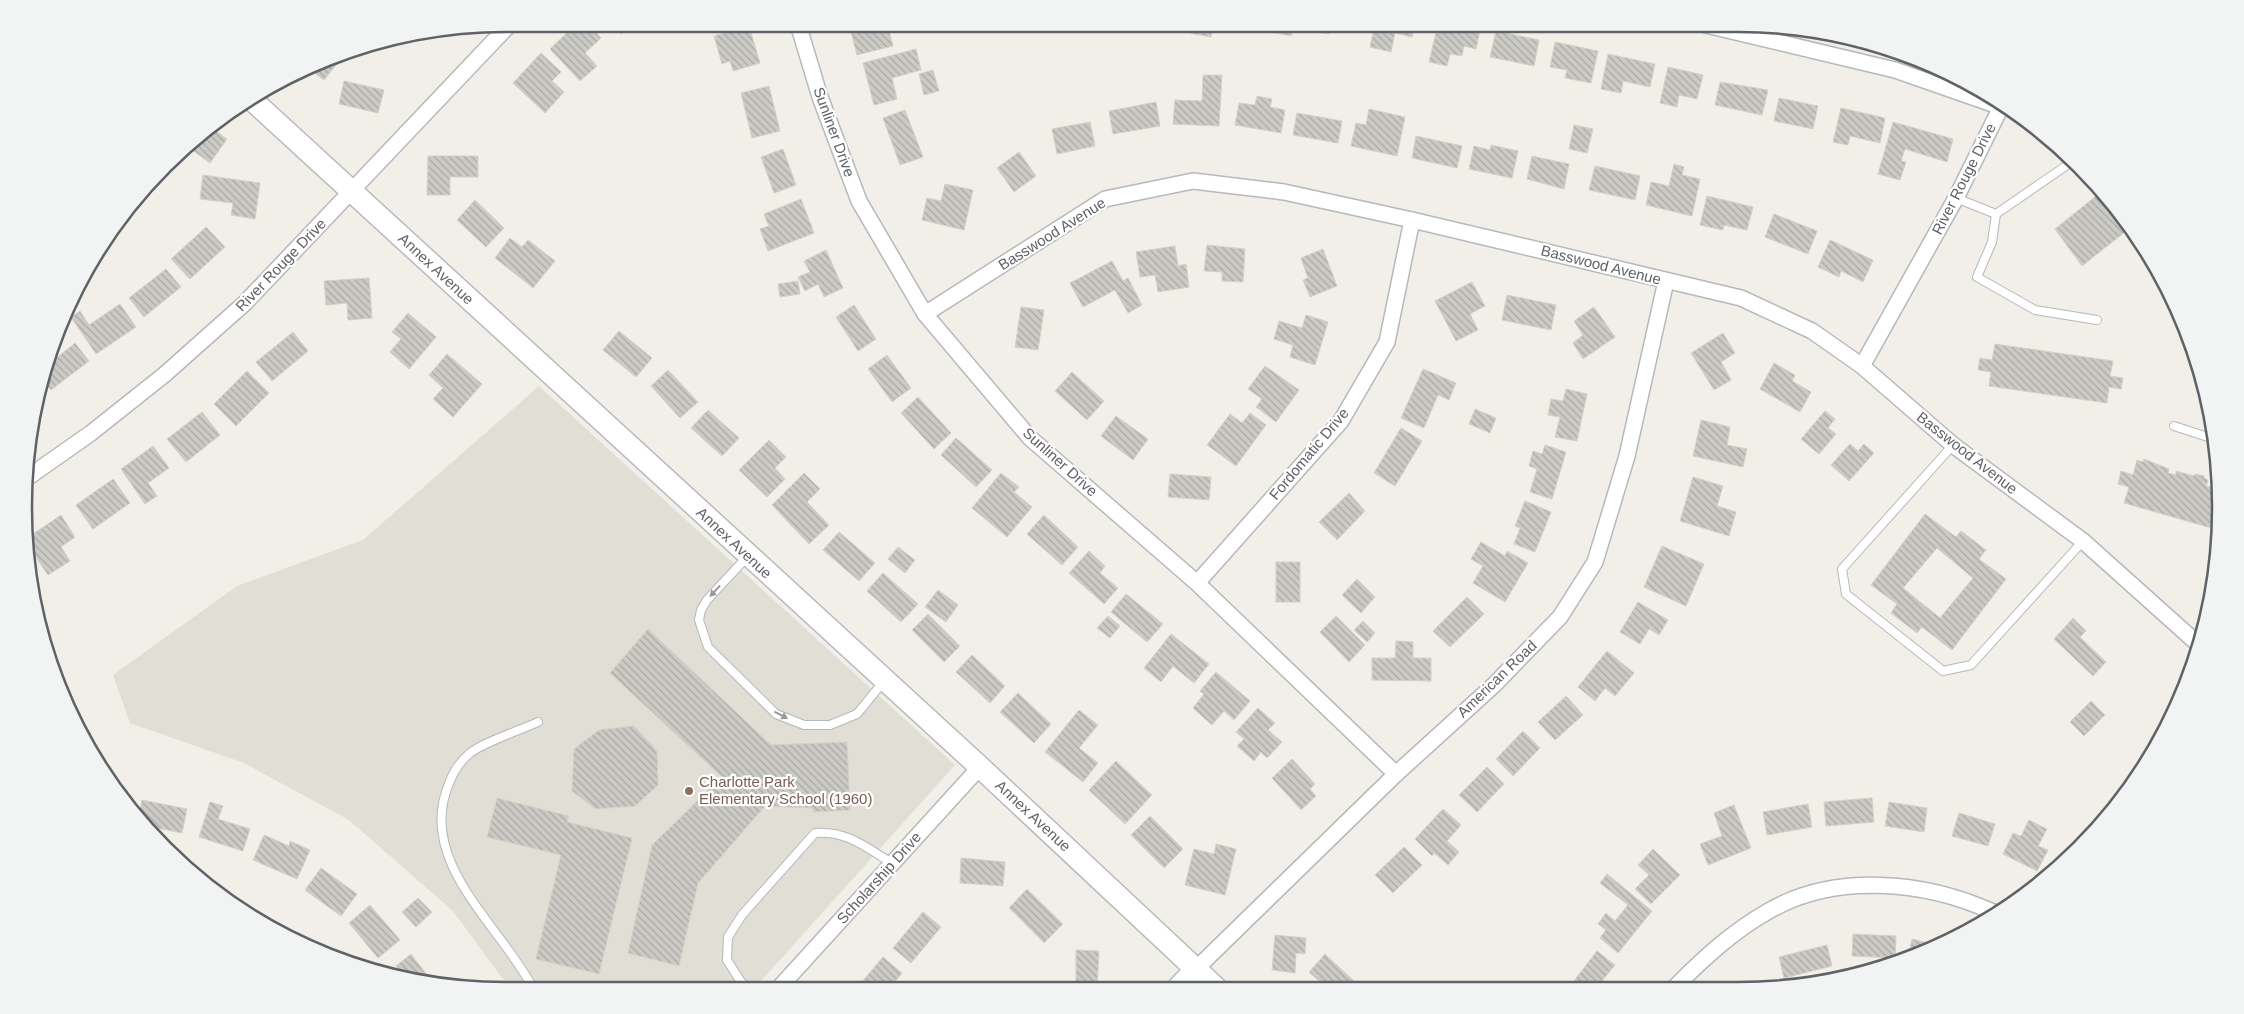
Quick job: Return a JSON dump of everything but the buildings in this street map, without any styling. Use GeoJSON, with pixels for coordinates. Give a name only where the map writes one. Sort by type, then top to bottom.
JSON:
{"type":"FeatureCollection","features":[{"type":"Feature","properties":{"kind":"street","name":"River Rouge Drive"},"geometry":{"type":"LineString","coordinates":[[34,472],[91,433],[172,368],[245,303],[502,32]]}},
{"type":"Feature","properties":{"kind":"street","name":"Sunliner Drive"},"geometry":{"type":"LineString","coordinates":[[800,32],[820,97],[859,202],[925,314],[1030,438],[1197,583],[1396,774]]}},
{"type":"Feature","properties":{"kind":"street","name":"River Rouge Drive"},"geometry":{"type":"LineString","coordinates":[[1736,32],[1895,70],[1980,100]]}},
{"type":"Feature","properties":{"kind":"street","name":"Annex Avenue"},"geometry":{"type":"LineString","coordinates":[[256,104],[980,767],[1210,982]]}},
{"type":"Feature","properties":{"kind":"street","name":"River Rouge Drive"},"geometry":{"type":"LineString","coordinates":[[1862,366],[1956,198],[1999,111]]}},
{"type":"Feature","properties":{"kind":"street","name":"Basswood Avenue"},"geometry":{"type":"LineString","coordinates":[[925,314],[1105,199],[1193,181],[1284,192],[1412,220],[1741,298],[1812,331],[1862,366],[1953,445],[2083,542],[2192,639]]}},
{"type":"Feature","properties":{"kind":"street","name":"Fordomatic Drive"},"geometry":{"type":"LineString","coordinates":[[1197,583],[1346,413],[1387,342],[1412,220]]}},
{"type":"Feature","properties":{"kind":"street","name":"American Road"},"geometry":{"type":"LineString","coordinates":[[1184,982],[1396,774],[1494,685],[1560,617],[1595,562],[1627,456],[1666,281]]}},
{"type":"Feature","properties":{"kind":"street","name":"Scholarship Drive"},"geometry":{"type":"LineString","coordinates":[[784,982],[980,767]]}},
{"type":"Feature","properties":{"kind":"street"},"geometry":{"type":"LineString","coordinates":[[1680,982],[1733,934],[1768,911],[1804,896],[1840,888],[1882,885],[1918,888],[1964,899],[1988,910]]}},
{"type":"Feature","properties":{"kind":"lane"},"geometry":{"type":"LineString","coordinates":[[2067,165],[1996,214],[1992,242],[1977,277],[2035,310],[2097,320]]}},
{"type":"Feature","properties":{"kind":"lane"},"geometry":{"type":"LineString","coordinates":[[1956,198],[1996,214]]}},
{"type":"Feature","properties":{"kind":"lane"},"geometry":{"type":"LineString","coordinates":[[2174,426],[2206,437]]}},
{"type":"Feature","properties":{"kind":"lane"},"geometry":{"type":"LineString","coordinates":[[1953,445],[1842,569],[1846,594],[1943,672],[1971,665],[2083,542]]}},
{"type":"Feature","properties":{"kind":"lane"},"geometry":{"type":"LineString","coordinates":[[748,555],[707,600],[701,610],[699,620],[708,647],[776,714],[804,726],[830,725],[857,714],[884,680]]}},
{"type":"Feature","properties":{"kind":"lane"},"geometry":{"type":"LineString","coordinates":[[529,982],[518,962],[469,895],[448,858],[441,834],[443,800],[453,772],[470,752],[538,722]]}},
{"type":"Feature","properties":{"kind":"lane"},"geometry":{"type":"LineString","coordinates":[[741,982],[727,960],[728,937],[742,915],[815,833],[830,832],[846,836],[892,863]]}},
{"type":"Feature","properties":{"kind":"shaded area"},"geometry":{"type":"Polygon","coordinates":[[[539,386],[955,765],[760,982],[505,982],[453,911],[349,820],[244,763],[130,723],[113,675],[237,586],[363,540],[539,386]]]}},
{"type":"Feature","properties":{"kind":"place","name":"Charlotte Park Elementary School (1960)"},"geometry":{"type":"Point","coordinates":[689,791]}}]}
